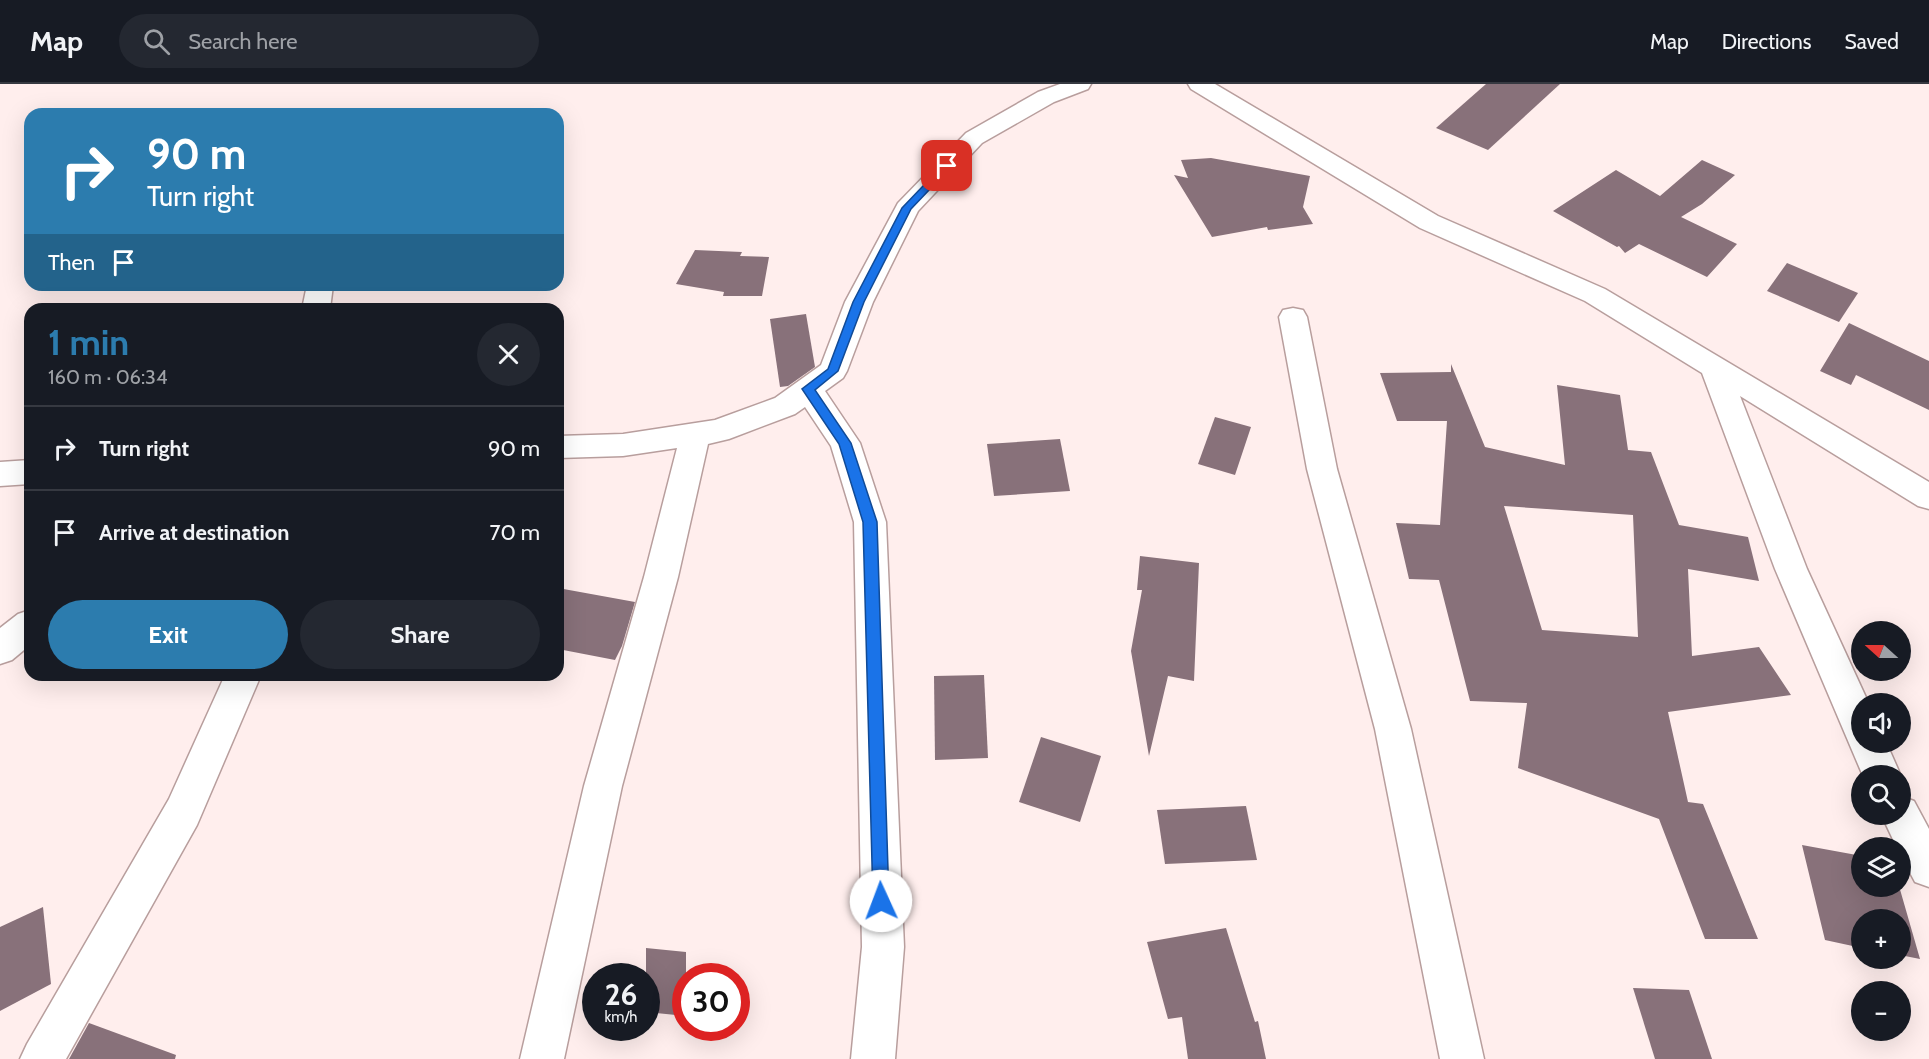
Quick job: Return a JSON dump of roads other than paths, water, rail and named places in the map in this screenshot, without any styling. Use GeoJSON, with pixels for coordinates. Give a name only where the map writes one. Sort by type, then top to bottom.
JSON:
{"type":"FeatureCollection","features":[{"type":"Feature","properties":{"kind":"street"},"geometry":{"type":"LineString","coordinates":[[564,447],[623,445],[718,431],[785,406],[832,371],[859,302],[907,208],[974,138],[1046,97],[1080,84]]}},
{"type":"Feature","properties":{"kind":"street"},"geometry":{"type":"LineString","coordinates":[[1199,84],[1429,222],[1595,295],[1929,497]]}},
{"type":"Feature","properties":{"kind":"street"},"geometry":{"type":"LineString","coordinates":[[1293,317],[1322,469],[1393,729],[1462,1059]]}},
{"type":"Feature","properties":{"kind":"street"},"geometry":{"type":"LineString","coordinates":[[1714,367],[1791,569],[1851,704]]}},
{"type":"Feature","properties":{"kind":"street"},"geometry":{"type":"LineString","coordinates":[[808,389],[844,443],[870,522],[883,947],[873,1059]]}},
{"type":"Feature","properties":{"kind":"street"},"geometry":{"type":"LineString","coordinates":[[542,1059],[603,786],[661,577],[695,435]]}},
{"type":"Feature","properties":{"kind":"street"},"geometry":{"type":"LineString","coordinates":[[0,474],[24,472]]}},
{"type":"Feature","properties":{"kind":"street"},"geometry":{"type":"LineString","coordinates":[[0,649],[24,629]]}},
{"type":"Feature","properties":{"kind":"street"},"geometry":{"type":"LineString","coordinates":[[42,1059],[183,812],[240,681]]}},
{"type":"Feature","properties":{"kind":"street"},"geometry":{"type":"LineString","coordinates":[[1906,825],[1929,868]]}}]}
